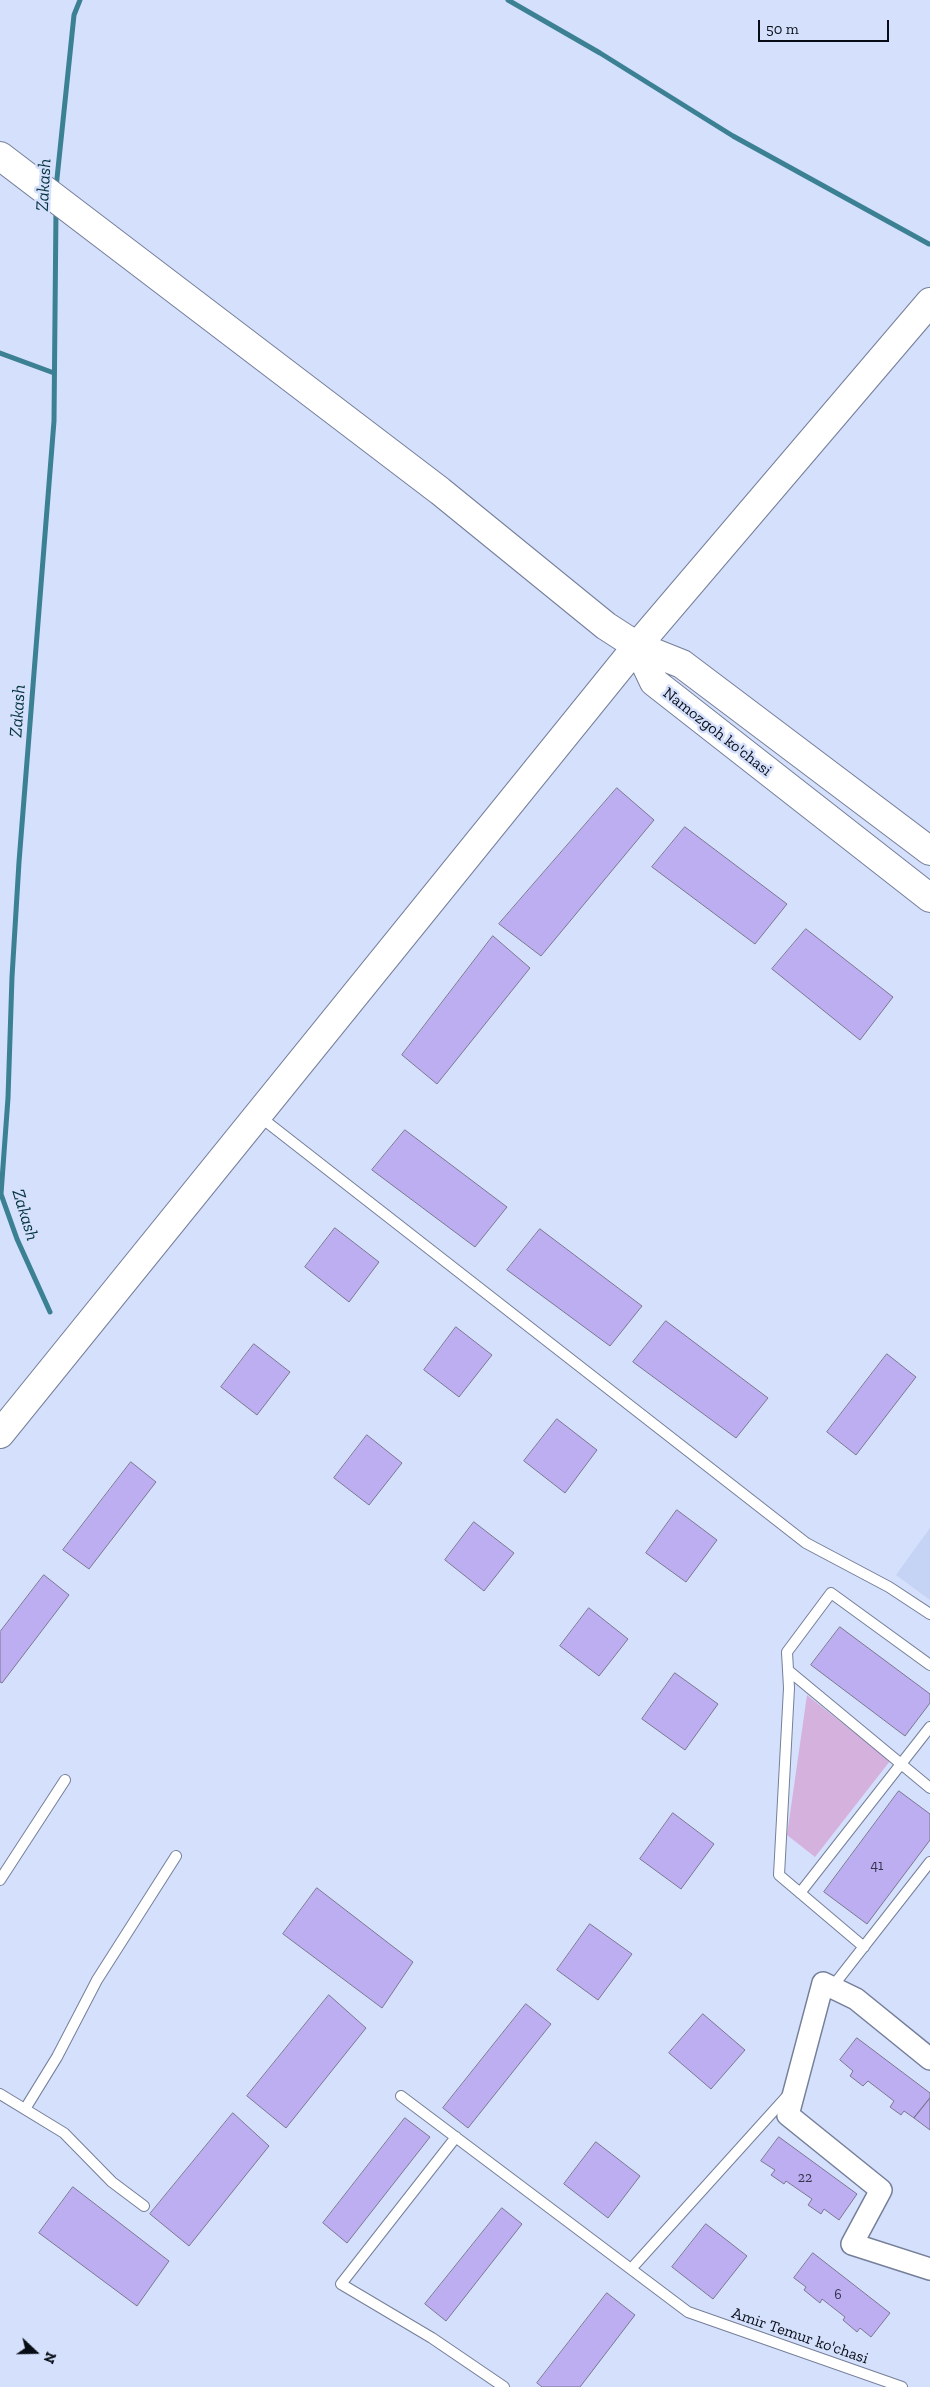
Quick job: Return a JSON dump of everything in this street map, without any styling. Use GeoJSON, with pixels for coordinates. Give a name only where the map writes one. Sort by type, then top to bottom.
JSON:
{"type":"FeatureCollection","features":[{"type":"Feature","properties":{"kind":"main road"},"geometry":{"type":"LineString","coordinates":[[0,156],[101,231],[440,492],[606,626],[637,646]]}},
{"type":"Feature","properties":{"kind":"main road"},"geometry":{"type":"LineString","coordinates":[[0,1434],[256,1114],[637,646],[930,302]]}},
{"type":"Feature","properties":{"kind":"main road","name":"Namozgoh ko'chasi"},"geometry":{"type":"LineString","coordinates":[[637,646],[682,664],[930,851]]}},
{"type":"Feature","properties":{"kind":"main road","name":"Namozgoh ko'chasi"},"geometry":{"type":"LineString","coordinates":[[637,646],[654,682],[930,898]]}},
{"type":"Feature","properties":{"kind":"street"},"geometry":{"type":"LineString","coordinates":[[930,2059],[856,1999],[833,1986],[823,1983],[788,2115],[882,2190],[852,2244],[930,2269]]}},
{"type":"Feature","properties":{"kind":"lane"},"geometry":{"type":"LineString","coordinates":[[256,1114],[806,1543],[889,1586],[930,1614]]}},
{"type":"Feature","properties":{"kind":"lane"},"geometry":{"type":"LineString","coordinates":[[864,1947],[780,1875],[789,1671],[787,1652],[831,1593],[930,1665]]}},
{"type":"Feature","properties":{"kind":"lane"},"geometry":{"type":"LineString","coordinates":[[789,1671],[930,1788]]}},
{"type":"Feature","properties":{"kind":"lane"},"geometry":{"type":"LineString","coordinates":[[800,1892],[930,1727]]}},
{"type":"Feature","properties":{"kind":"lane"},"geometry":{"type":"LineString","coordinates":[[0,1880],[65,1780]]}},
{"type":"Feature","properties":{"kind":"lane"},"geometry":{"type":"LineString","coordinates":[[25,2109],[57,2058],[97,1980],[176,1856]]}},
{"type":"Feature","properties":{"kind":"lane"},"geometry":{"type":"LineString","coordinates":[[833,1986],[930,1862]]}},
{"type":"Feature","properties":{"kind":"lane"},"geometry":{"type":"LineString","coordinates":[[631,2269],[796,2087]]}},
{"type":"Feature","properties":{"kind":"lane"},"geometry":{"type":"LineString","coordinates":[[0,2094],[64,2132],[112,2182],[144,2206]]}},
{"type":"Feature","properties":{"kind":"lane","name":"Amir Temur ko'chasi"},"geometry":{"type":"LineString","coordinates":[[401,2096],[688,2312],[902,2387]]}},
{"type":"Feature","properties":{"kind":"lane"},"geometry":{"type":"LineString","coordinates":[[456,2137],[341,2284],[432,2338],[504,2387]]}},
{"type":"Feature","properties":{"kind":"shaded area"},"geometry":{"type":"Polygon","coordinates":[[[930,1528],[930,1600],[896,1575],[930,1528]]]}},
{"type":"Feature","properties":{"kind":"shaded area"},"geometry":{"type":"Polygon","coordinates":[[[807,1695],[890,1761],[815,1857],[787,1835],[807,1695]]]}},
{"type":"Feature","properties":{"kind":"building"},"geometry":{"type":"Polygon","coordinates":[[[617,788],[654,820],[541,956],[499,924],[617,788]]]}},
{"type":"Feature","properties":{"kind":"building"},"geometry":{"type":"Polygon","coordinates":[[[685,827],[787,904],[755,944],[652,867],[685,827]]]}},
{"type":"Feature","properties":{"kind":"building"},"geometry":{"type":"Polygon","coordinates":[[[806,929],[893,997],[860,1040],[772,969],[806,929]]]}},
{"type":"Feature","properties":{"kind":"building"},"geometry":{"type":"Polygon","coordinates":[[[493,936],[530,968],[437,1084],[402,1055],[493,936]]]}},
{"type":"Feature","properties":{"kind":"building"},"geometry":{"type":"Polygon","coordinates":[[[405,1130],[507,1207],[475,1247],[372,1170],[405,1130]]]}},
{"type":"Feature","properties":{"kind":"building"},"geometry":{"type":"Polygon","coordinates":[[[335,1228],[379,1262],[349,1302],[305,1267],[335,1228]]]}},
{"type":"Feature","properties":{"kind":"building"},"geometry":{"type":"Polygon","coordinates":[[[540,1229],[642,1306],[610,1346],[507,1270],[540,1229]]]}},
{"type":"Feature","properties":{"kind":"building"},"geometry":{"type":"Polygon","coordinates":[[[666,1321],[768,1398],[736,1438],[633,1362],[666,1321]]]}},
{"type":"Feature","properties":{"kind":"building"},"geometry":{"type":"Polygon","coordinates":[[[456,1327],[492,1355],[459,1397],[424,1370],[456,1327]]]}},
{"type":"Feature","properties":{"kind":"building"},"geometry":{"type":"Polygon","coordinates":[[[254,1344],[290,1372],[257,1415],[221,1387],[254,1344]]]}},
{"type":"Feature","properties":{"kind":"building"},"geometry":{"type":"Polygon","coordinates":[[[887,1354],[916,1377],[856,1455],[827,1432],[887,1354]]]}},
{"type":"Feature","properties":{"kind":"building"},"geometry":{"type":"Polygon","coordinates":[[[557,1419],[597,1450],[565,1493],[524,1461],[557,1419]]]}},
{"type":"Feature","properties":{"kind":"building"},"geometry":{"type":"Polygon","coordinates":[[[367,1435],[402,1463],[369,1505],[334,1478],[367,1435]]]}},
{"type":"Feature","properties":{"kind":"building"},"geometry":{"type":"Polygon","coordinates":[[[131,1462],[156,1482],[89,1569],[63,1550],[131,1462]]]}},
{"type":"Feature","properties":{"kind":"building"},"geometry":{"type":"Polygon","coordinates":[[[677,1510],[717,1540],[686,1582],[646,1553],[677,1510]]]}},
{"type":"Feature","properties":{"kind":"building"},"geometry":{"type":"Polygon","coordinates":[[[474,1522],[514,1553],[484,1591],[445,1560],[474,1522]]]}},
{"type":"Feature","properties":{"kind":"building"},"geometry":{"type":"Polygon","coordinates":[[[44,1575],[69,1595],[2,1683],[0,1682],[0,1632],[44,1575]]]}},
{"type":"Feature","properties":{"kind":"building"},"geometry":{"type":"Polygon","coordinates":[[[589,1608],[628,1639],[599,1676],[560,1646],[589,1608]]]}},
{"type":"Feature","properties":{"kind":"building"},"geometry":{"type":"Polygon","coordinates":[[[840,1627],[930,1694],[930,1703],[905,1736],[811,1665],[840,1627]]]}},
{"type":"Feature","properties":{"kind":"building"},"geometry":{"type":"Polygon","coordinates":[[[675,1673],[718,1704],[685,1750],[642,1719],[675,1673]]]}},
{"type":"Feature","properties":{"kind":"building"},"geometry":{"type":"Polygon","coordinates":[[[899,1791],[930,1814],[930,1840],[867,1924],[824,1892],[899,1791]]]}},
{"type":"Feature","properties":{"kind":"building"},"geometry":{"type":"Polygon","coordinates":[[[673,1813],[714,1844],[681,1889],[640,1859],[673,1813]]]}},
{"type":"Feature","properties":{"kind":"building"},"geometry":{"type":"Polygon","coordinates":[[[317,1888],[413,1962],[382,2008],[283,1934],[317,1888]]]}},
{"type":"Feature","properties":{"kind":"building"},"geometry":{"type":"Polygon","coordinates":[[[590,1924],[632,1954],[598,2000],[557,1970],[590,1924]]]}},
{"type":"Feature","properties":{"kind":"building"},"geometry":{"type":"Polygon","coordinates":[[[329,1995],[366,2028],[286,2128],[247,2096],[329,1995]]]}},
{"type":"Feature","properties":{"kind":"building"},"geometry":{"type":"Polygon","coordinates":[[[526,2004],[551,2024],[468,2128],[443,2108],[526,2004]]]}},
{"type":"Feature","properties":{"kind":"building"},"geometry":{"type":"Polygon","coordinates":[[[703,2014],[745,2050],[711,2089],[669,2053],[703,2014]]]}},
{"type":"Feature","properties":{"kind":"building"},"geometry":{"type":"Polygon","coordinates":[[[857,2038],[930,2093],[930,2098],[914,2118],[904,2111],[901,2115],[890,2107],[894,2101],[868,2081],[863,2086],[850,2076],[853,2071],[840,2060],[857,2038]]]}},
{"type":"Feature","properties":{"kind":"building"},"geometry":{"type":"Polygon","coordinates":[[[930,2098],[930,2130],[914,2118],[930,2098]]]}},
{"type":"Feature","properties":{"kind":"building"},"geometry":{"type":"Polygon","coordinates":[[[233,2113],[269,2146],[189,2246],[150,2214],[233,2113]]]}},
{"type":"Feature","properties":{"kind":"building"},"geometry":{"type":"Polygon","coordinates":[[[405,2118],[430,2137],[347,2243],[323,2223],[405,2118]]]}},
{"type":"Feature","properties":{"kind":"building"},"geometry":{"type":"Polygon","coordinates":[[[779,2137],[857,2194],[839,2220],[824,2209],[821,2214],[808,2205],[812,2199],[786,2181],[784,2184],[771,2175],[775,2170],[761,2161],[779,2137]]]}},
{"type":"Feature","properties":{"kind":"building"},"geometry":{"type":"Polygon","coordinates":[[[596,2142],[640,2176],[608,2218],[564,2184],[596,2142]]]}},
{"type":"Feature","properties":{"kind":"building"},"geometry":{"type":"Polygon","coordinates":[[[73,2187],[169,2261],[137,2306],[39,2233],[73,2187]]]}},
{"type":"Feature","properties":{"kind":"building"},"geometry":{"type":"Polygon","coordinates":[[[502,2208],[522,2224],[446,2321],[425,2304],[502,2208]]]}},
{"type":"Feature","properties":{"kind":"building"},"geometry":{"type":"Polygon","coordinates":[[[706,2224],[747,2256],[713,2299],[672,2267],[706,2224]]]}},
{"type":"Feature","properties":{"kind":"building"},"geometry":{"type":"Polygon","coordinates":[[[813,2253],[890,2313],[871,2337],[860,2328],[857,2332],[843,2320],[845,2317],[822,2299],[820,2303],[804,2290],[806,2287],[794,2278],[813,2253]]]}},
{"type":"Feature","properties":{"kind":"building"},"geometry":{"type":"Polygon","coordinates":[[[607,2293],[635,2315],[580,2387],[542,2387],[537,2383],[607,2293]]]}},
{"type":"Feature","properties":{"kind":"waterway","name":"Zakash"},"geometry":{"type":"LineString","coordinates":[[56,188],[74,15],[80,0]]}},
{"type":"Feature","properties":{"kind":"waterway"},"geometry":{"type":"LineString","coordinates":[[508,0],[600,53],[733,136],[929,244]]}},
{"type":"Feature","properties":{"kind":"waterway","name":"Zakash"},"geometry":{"type":"LineString","coordinates":[[50,1312],[17,1239],[1,1194],[8,1098],[12,977],[19,862],[54,421],[56,209]]}},
{"type":"Feature","properties":{"kind":"waterway","name":"Zakash"},"geometry":{"type":"LineString","coordinates":[[0,353],[54,373]]}}]}
